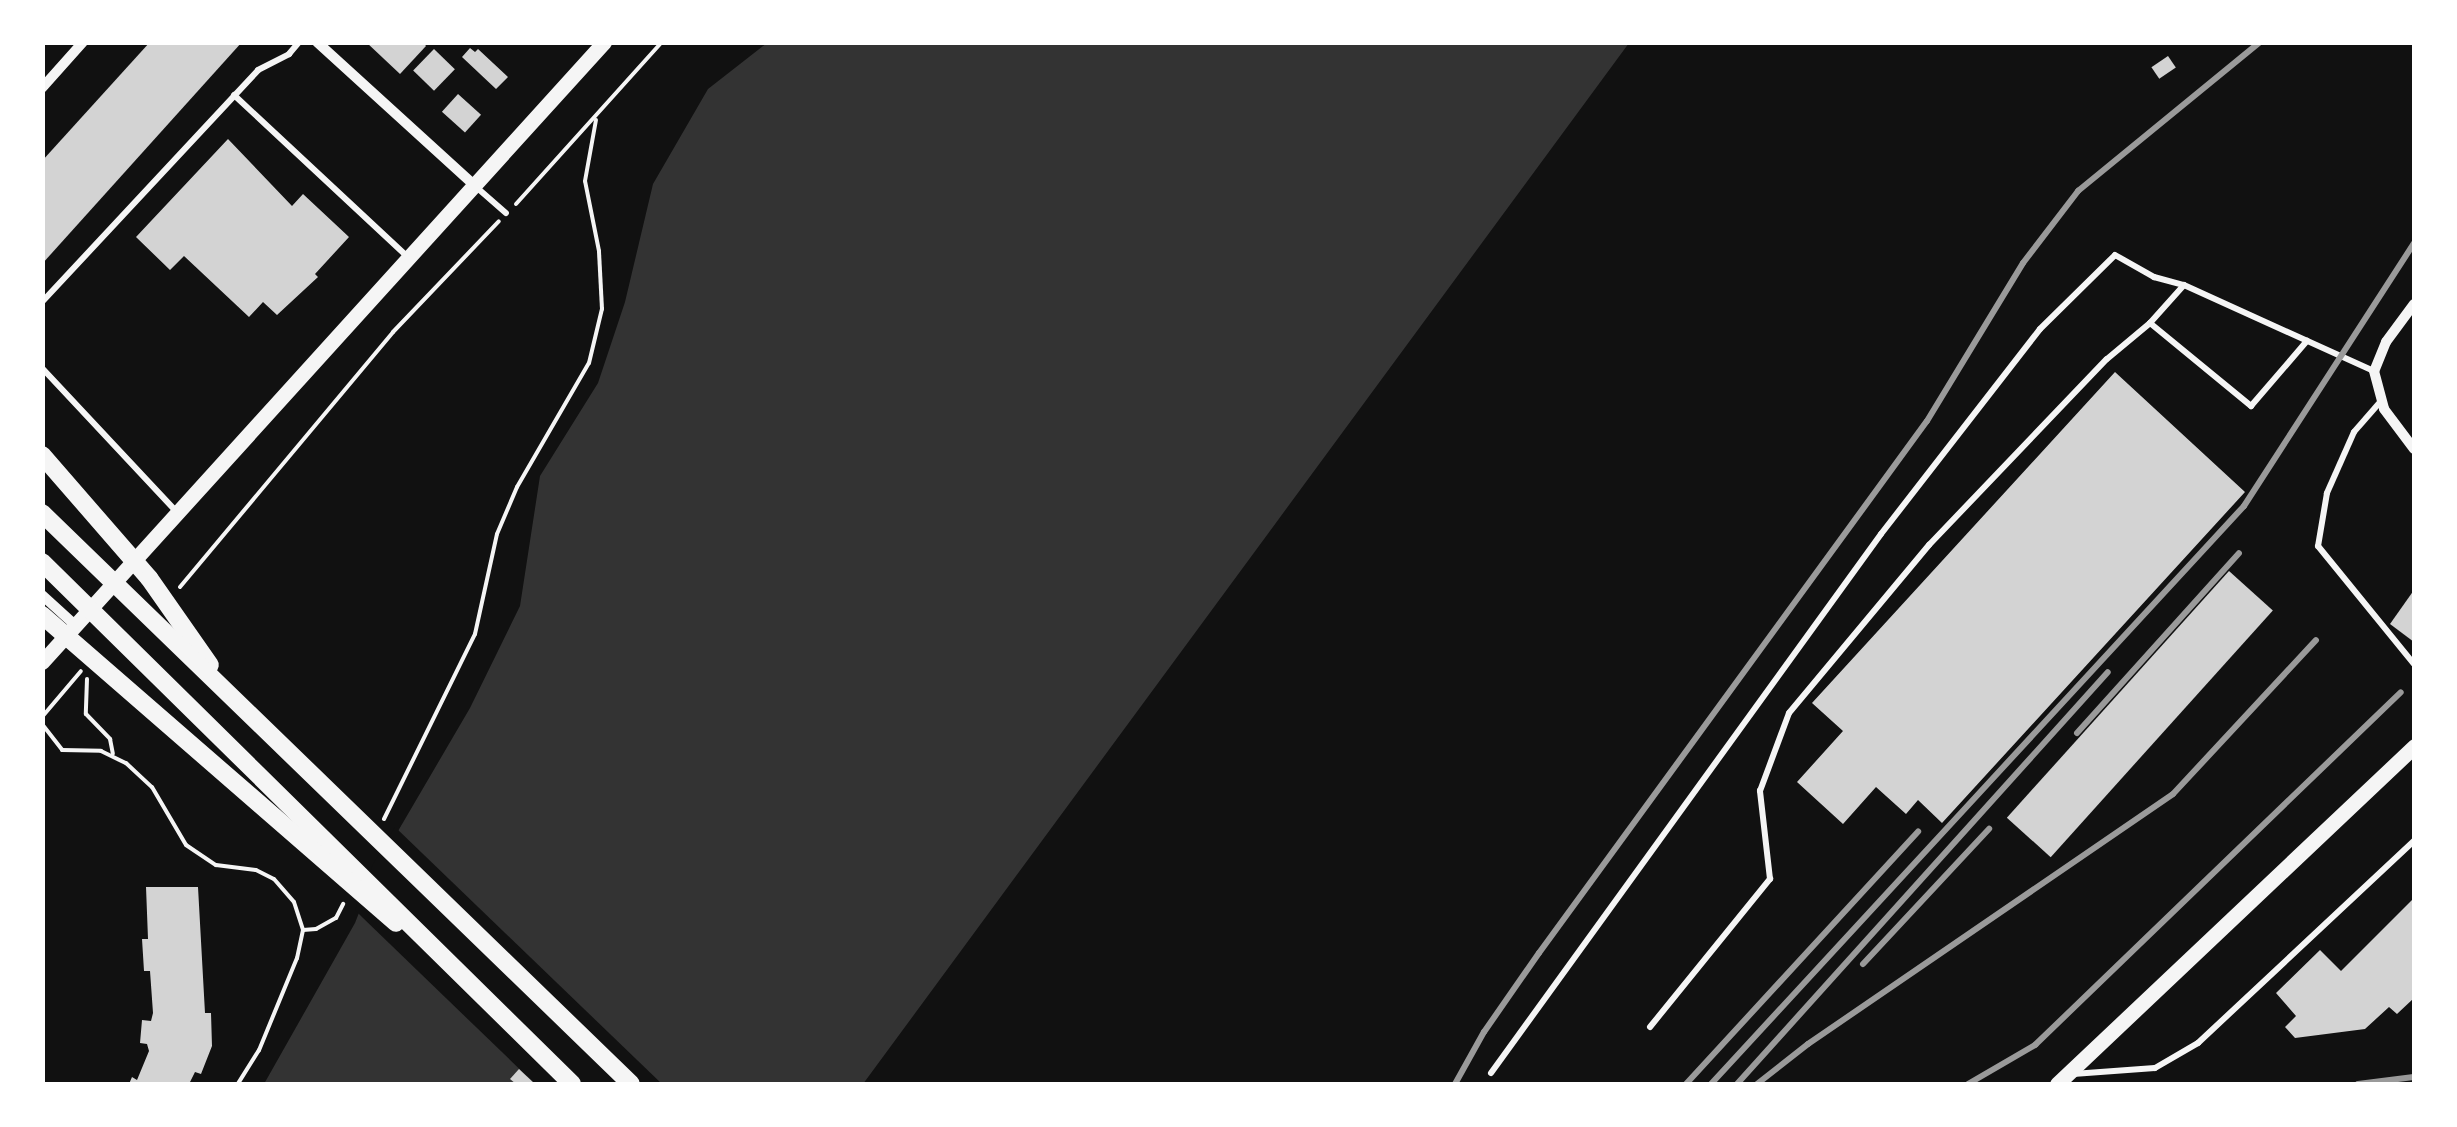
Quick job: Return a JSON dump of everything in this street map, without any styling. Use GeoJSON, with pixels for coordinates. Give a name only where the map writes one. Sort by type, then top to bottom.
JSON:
{"type":"FeatureCollection","features":[{"type":"Feature","properties":{"kind":"main road"},"geometry":{"type":"LineString","coordinates":[[42,455],[149,578],[233,698]]}},
{"type":"Feature","properties":{"kind":"main road"},"geometry":{"type":"LineString","coordinates":[[42,513],[631,1084]]}},
{"type":"Feature","properties":{"kind":"main road"},"geometry":{"type":"LineString","coordinates":[[42,562],[572,1084]]}},
{"type":"Feature","properties":{"kind":"main road"},"geometry":{"type":"LineString","coordinates":[[42,614],[354,890],[440,958]]}},
{"type":"Feature","properties":{"kind":"street"},"geometry":{"type":"LineString","coordinates":[[42,88],[83,42]]}},
{"type":"Feature","properties":{"kind":"street"},"geometry":{"type":"LineString","coordinates":[[317,42],[474,185]]}},
{"type":"Feature","properties":{"kind":"street"},"geometry":{"type":"LineString","coordinates":[[42,662],[604,42]]}},
{"type":"Feature","properties":{"kind":"street"},"geometry":{"type":"LineString","coordinates":[[2414,304],[2386,342],[2374,371],[2382,400],[2414,449]]}},
{"type":"Feature","properties":{"kind":"street"},"geometry":{"type":"LineString","coordinates":[[42,595],[75,625]]}},
{"type":"Feature","properties":{"kind":"street"},"geometry":{"type":"LineString","coordinates":[[2063,1079],[2414,746]]}},
{"type":"Feature","properties":{"kind":"lane"},"geometry":{"type":"LineString","coordinates":[[42,302],[258,70],[289,54],[299,42]]}},
{"type":"Feature","properties":{"kind":"lane"},"geometry":{"type":"LineString","coordinates":[[234,96],[408,258]]}},
{"type":"Feature","properties":{"kind":"lane"},"geometry":{"type":"LineString","coordinates":[[474,185],[506,213]]}},
{"type":"Feature","properties":{"kind":"lane"},"geometry":{"type":"LineString","coordinates":[[1491,1073],[1882,534],[2040,330],[2114,255],[2154,277],[2184,286],[2374,371]]}},
{"type":"Feature","properties":{"kind":"lane"},"geometry":{"type":"LineString","coordinates":[[1650,1026],[1770,879],[1760,792],[1789,713],[1929,545],[2107,358],[2150,322],[2184,286]]}},
{"type":"Feature","properties":{"kind":"lane"},"geometry":{"type":"LineString","coordinates":[[2150,322],[2250,406],[2307,342]]}},
{"type":"Feature","properties":{"kind":"lane"},"geometry":{"type":"LineString","coordinates":[[42,368],[178,512]]}},
{"type":"Feature","properties":{"kind":"lane"},"geometry":{"type":"LineString","coordinates":[[2382,400],[2354,432],[2340,462],[2327,493],[2318,546],[2414,664]]}},
{"type":"Feature","properties":{"kind":"lane"},"geometry":{"type":"LineString","coordinates":[[2063,1079],[2155,1068],[2198,1043],[2414,841]]}},
{"type":"Feature","properties":{"kind":"path"},"geometry":{"type":"LineString","coordinates":[[170,595],[393,332],[662,42]]}},
{"type":"Feature","properties":{"kind":"path"},"geometry":{"type":"LineString","coordinates":[[376,835],[475,634],[497,534],[517,487],[589,363],[602,308],[599,250],[585,181],[596,115]]}},
{"type":"Feature","properties":{"kind":"path"},"geometry":{"type":"LineString","coordinates":[[113,754],[110,739],[86,714],[84,693],[90,663],[42,720],[62,750],[113,754],[152,787],[186,845],[216,865],[256,870],[274,879],[294,902],[303,930],[286,991],[238,1084]]}},
{"type":"Feature","properties":{"kind":"path"},"geometry":{"type":"LineString","coordinates":[[303,930],[336,918],[344,901]]}},
{"type":"Feature","properties":{"kind":"shaded area"},"geometry":{"type":"Polygon","coordinates":[[[767,43],[1629,43],[863,1084],[264,1084],[355,923],[377,867],[470,708],[520,606],[540,476],[598,383],[625,302],[653,184],[708,89],[767,43]]]}},
{"type":"Feature","properties":{"kind":"pier"},"geometry":{"type":"Polygon","coordinates":[[[395,827],[662,1084],[535,1084],[355,910],[373,864],[395,827]]]}},
{"type":"Feature","properties":{"kind":"building"},"geometry":{"type":"Polygon","coordinates":[[[150,42],[242,42],[42,264],[42,161],[150,42]]]}},
{"type":"Feature","properties":{"kind":"building"},"geometry":{"type":"Polygon","coordinates":[[[366,42],[423,42],[426,46],[400,74],[366,42]]]}},
{"type":"Feature","properties":{"kind":"building"},"geometry":{"type":"Polygon","coordinates":[[[470,48],[475,52],[478,49],[508,77],[496,89],[462,57],[470,48]]]}},
{"type":"Feature","properties":{"kind":"building"},"geometry":{"type":"Polygon","coordinates":[[[434,49],[455,69],[434,91],[413,71],[434,49]]]}},
{"type":"Feature","properties":{"kind":"building"},"geometry":{"type":"Polygon","coordinates":[[[2168,56],[2176,68],[2159,79],[2151,67],[2168,56]]]}},
{"type":"Feature","properties":{"kind":"building"},"geometry":{"type":"Polygon","coordinates":[[[458,94],[481,115],[465,133],[442,112],[458,94]]]}},
{"type":"Feature","properties":{"kind":"building"},"geometry":{"type":"Polygon","coordinates":[[[228,139],[292,206],[303,194],[349,237],[315,274],[318,277],[277,315],[263,302],[249,317],[184,256],[170,270],[136,237],[228,139]]]}},
{"type":"Feature","properties":{"kind":"building"},"geometry":{"type":"Polygon","coordinates":[[[2115,372],[2245,492],[1942,823],[1918,800],[1906,814],[1876,787],[1843,824],[1797,782],[1843,731],[1812,703],[2115,372]]]}},
{"type":"Feature","properties":{"kind":"building"},"geometry":{"type":"Polygon","coordinates":[[[2229,571],[2273,610],[2051,857],[2007,818],[2229,571]]]}},
{"type":"Feature","properties":{"kind":"building"},"geometry":{"type":"Polygon","coordinates":[[[2414,590],[2414,642],[2390,624],[2414,590]]]}},
{"type":"Feature","properties":{"kind":"building"},"geometry":{"type":"Polygon","coordinates":[[[146,887],[198,887],[205,1013],[211,1013],[212,1046],[201,1074],[195,1072],[189,1084],[129,1084],[132,1077],[137,1080],[149,1051],[147,1044],[140,1043],[142,1020],[151,1021],[153,1013],[150,971],[144,971],[142,939],[148,939],[146,887]]]}},
{"type":"Feature","properties":{"kind":"building"},"geometry":{"type":"Polygon","coordinates":[[[2414,898],[2414,998],[2397,1014],[2389,1007],[2365,1029],[2295,1038],[2285,1027],[2296,1016],[2276,993],[2320,950],[2341,971],[2414,898]]]}},
{"type":"Feature","properties":{"kind":"building"},"geometry":{"type":"Polygon","coordinates":[[[519,1069],[535,1084],[516,1084],[510,1079],[519,1069]]]}},
{"type":"Feature","properties":{"kind":"railway"},"geometry":{"type":"LineString","coordinates":[[1455,1084],[1484,1032],[1539,953],[1927,421],[2023,263],[2078,191],[2260,42]]}},
{"type":"Feature","properties":{"kind":"railway"},"geometry":{"type":"LineString","coordinates":[[1711,1084],[2244,506],[2414,243]]}},
{"type":"Feature","properties":{"kind":"railway"},"geometry":{"type":"LineString","coordinates":[[2077,733],[2239,553]]}},
{"type":"Feature","properties":{"kind":"railway"},"geometry":{"type":"LineString","coordinates":[[1757,1084],[1808,1044],[2173,794],[2316,640]]}},
{"type":"Feature","properties":{"kind":"railway"},"geometry":{"type":"LineString","coordinates":[[1737,1084],[2108,672]]}},
{"type":"Feature","properties":{"kind":"railway"},"geometry":{"type":"LineString","coordinates":[[1968,1084],[2035,1045],[2401,692]]}},
{"type":"Feature","properties":{"kind":"railway"},"geometry":{"type":"LineString","coordinates":[[1863,964],[1989,829]]}},
{"type":"Feature","properties":{"kind":"railway"},"geometry":{"type":"LineString","coordinates":[[1686,1084],[1918,832]]}},
{"type":"Feature","properties":{"kind":"railway"},"geometry":{"type":"LineString","coordinates":[[2358,1084],[2414,1077]]}}]}
